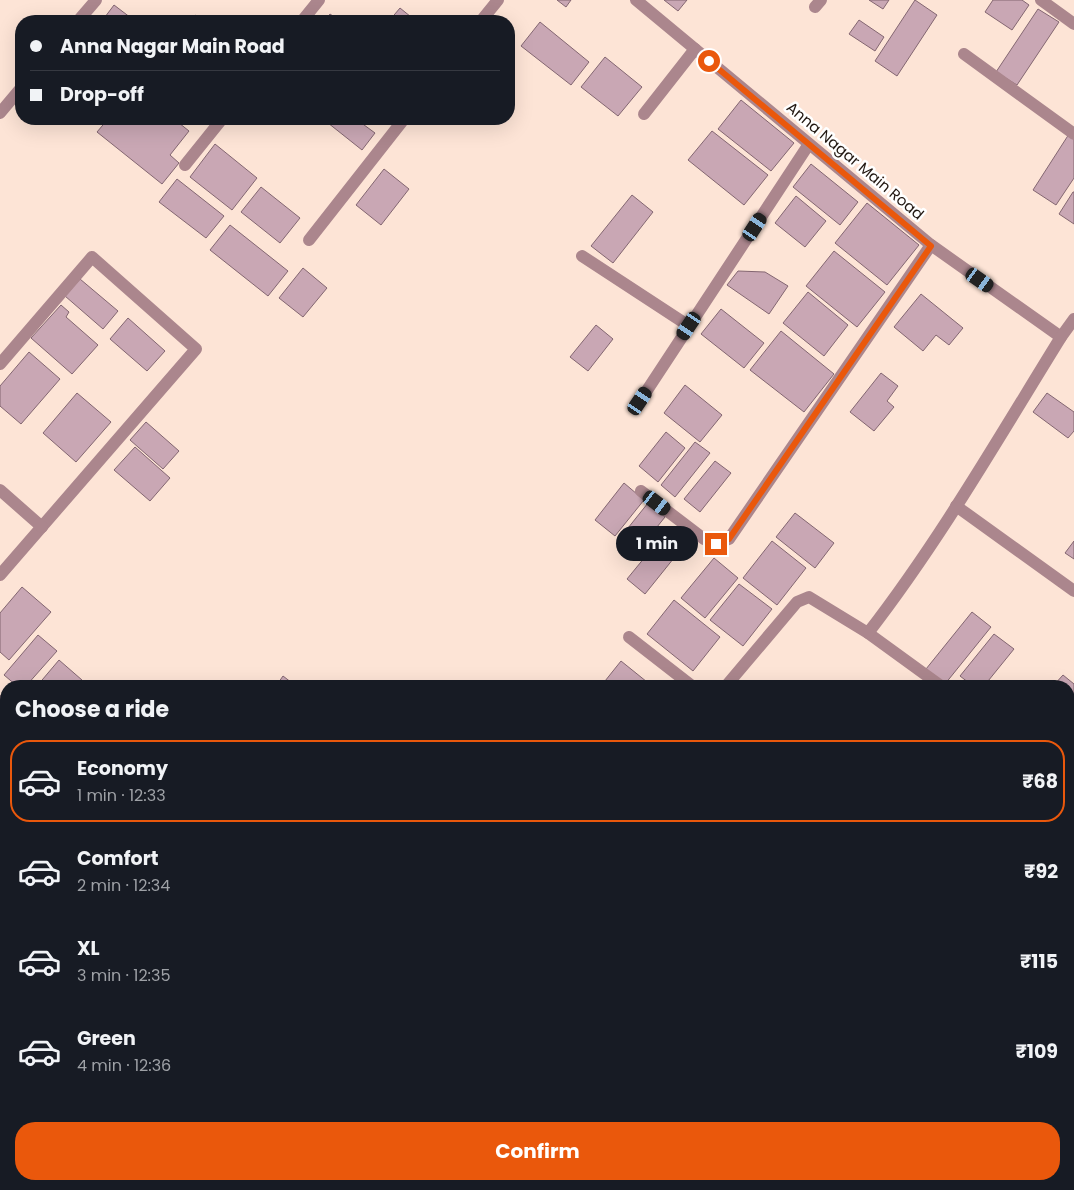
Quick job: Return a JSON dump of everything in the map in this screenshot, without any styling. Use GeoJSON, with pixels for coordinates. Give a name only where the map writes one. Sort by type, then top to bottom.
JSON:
{"type":"FeatureCollection","features":[{"type":"Feature","properties":{"kind":"street"},"geometry":{"type":"LineString","coordinates":[[83,15],[96,0]]}},
{"type":"Feature","properties":{"kind":"street"},"geometry":{"type":"LineString","coordinates":[[307,15],[319,0]]}},
{"type":"Feature","properties":{"kind":"street"},"geometry":{"type":"LineString","coordinates":[[486,15],[498,0]]}},
{"type":"Feature","properties":{"kind":"street","name":"Anna Nagar Main Road"},"geometry":{"type":"LineString","coordinates":[[636,0],[931,246],[1061,337]]}},
{"type":"Feature","properties":{"kind":"street"},"geometry":{"type":"LineString","coordinates":[[1040,0],[1074,24]]}},
{"type":"Feature","properties":{"kind":"street"},"geometry":{"type":"LineString","coordinates":[[644,114],[695,49]]}},
{"type":"Feature","properties":{"kind":"street"},"geometry":{"type":"LineString","coordinates":[[964,54],[1074,134]]}},
{"type":"Feature","properties":{"kind":"street"},"geometry":{"type":"LineString","coordinates":[[0,113],[15,95]]}},
{"type":"Feature","properties":{"kind":"street"},"geometry":{"type":"LineString","coordinates":[[185,165],[217,125]]}},
{"type":"Feature","properties":{"kind":"street"},"geometry":{"type":"LineString","coordinates":[[309,240],[399,125]]}},
{"type":"Feature","properties":{"kind":"street"},"geometry":{"type":"LineString","coordinates":[[640,401],[809,144]]}},
{"type":"Feature","properties":{"kind":"street"},"geometry":{"type":"LineString","coordinates":[[641,491],[704,539],[716,544],[729,539],[931,246]]}},
{"type":"Feature","properties":{"kind":"street"},"geometry":{"type":"LineString","coordinates":[[582,256],[689,326]]}},
{"type":"Feature","properties":{"kind":"street"},"geometry":{"type":"LineString","coordinates":[[0,364],[92,257],[196,349],[0,575]]}},
{"type":"Feature","properties":{"kind":"street"},"geometry":{"type":"LineString","coordinates":[[868,633],[900,591],[956,506],[1061,337],[1074,320]]}},
{"type":"Feature","properties":{"kind":"street"},"geometry":{"type":"LineString","coordinates":[[0,490],[42,527]]}},
{"type":"Feature","properties":{"kind":"street"},"geometry":{"type":"LineString","coordinates":[[956,506],[1074,590]]}},
{"type":"Feature","properties":{"kind":"street"},"geometry":{"type":"LineString","coordinates":[[731,680],[797,602],[810,597],[868,633],[933,680]]}},
{"type":"Feature","properties":{"kind":"street"},"geometry":{"type":"LineString","coordinates":[[629,637],[684,680]]}},
{"type":"Feature","properties":{"kind":"building"},"geometry":{"type":"Polygon","coordinates":[[[557,0],[571,0],[566,7],[557,0]]]}},
{"type":"Feature","properties":{"kind":"building"},"geometry":{"type":"Polygon","coordinates":[[[664,0],[687,0],[678,11],[664,0]]]}},
{"type":"Feature","properties":{"kind":"building"},"geometry":{"type":"Polygon","coordinates":[[[869,0],[889,0],[883,9],[869,0]]]}},
{"type":"Feature","properties":{"kind":"building"},"geometry":{"type":"Polygon","coordinates":[[[915,0],[937,15],[897,76],[875,61],[915,0]]]}},
{"type":"Feature","properties":{"kind":"building"},"geometry":{"type":"Polygon","coordinates":[[[993,0],[1022,0],[1029,5],[1012,30],[985,12],[993,0]]]}},
{"type":"Feature","properties":{"kind":"building"},"geometry":{"type":"Polygon","coordinates":[[[114,5],[127,15],[106,15],[114,5]]]}},
{"type":"Feature","properties":{"kind":"building"},"geometry":{"type":"Polygon","coordinates":[[[400,8],[409,15],[394,15],[400,8]]]}},
{"type":"Feature","properties":{"kind":"building"},"geometry":{"type":"Polygon","coordinates":[[[1038,9],[1059,22],[1017,85],[996,72],[1038,9]]]}},
{"type":"Feature","properties":{"kind":"building"},"geometry":{"type":"Polygon","coordinates":[[[859,20],[884,37],[875,51],[849,34],[859,20]]]}},
{"type":"Feature","properties":{"kind":"building"},"geometry":{"type":"Polygon","coordinates":[[[540,22],[589,62],[571,85],[521,46],[540,22]]]}},
{"type":"Feature","properties":{"kind":"building"},"geometry":{"type":"Polygon","coordinates":[[[605,57],[642,87],[618,116],[581,87],[605,57]]]}},
{"type":"Feature","properties":{"kind":"building"},"geometry":{"type":"Polygon","coordinates":[[[741,100],[794,143],[771,171],[718,129],[741,100]]]}},
{"type":"Feature","properties":{"kind":"building"},"geometry":{"type":"Polygon","coordinates":[[[103,125],[182,125],[189,131],[170,155],[179,163],[162,184],[97,132],[103,125]]]}},
{"type":"Feature","properties":{"kind":"building"},"geometry":{"type":"Polygon","coordinates":[[[331,125],[364,125],[375,133],[362,150],[331,125]]]}},
{"type":"Feature","properties":{"kind":"building"},"geometry":{"type":"Polygon","coordinates":[[[712,131],[768,175],[744,205],[688,160],[712,131]]]}},
{"type":"Feature","properties":{"kind":"building"},"geometry":{"type":"Polygon","coordinates":[[[1069,134],[1074,137],[1074,178],[1056,205],[1033,190],[1069,134]]]}},
{"type":"Feature","properties":{"kind":"building"},"geometry":{"type":"Polygon","coordinates":[[[215,144],[257,178],[232,210],[190,177],[215,144]]]}},
{"type":"Feature","properties":{"kind":"building"},"geometry":{"type":"Polygon","coordinates":[[[811,164],[858,202],[840,225],[793,187],[811,164]]]}},
{"type":"Feature","properties":{"kind":"building"},"geometry":{"type":"Polygon","coordinates":[[[384,169],[409,189],[381,225],[356,205],[384,169]]]}},
{"type":"Feature","properties":{"kind":"building"},"geometry":{"type":"Polygon","coordinates":[[[177,179],[224,216],[206,238],[159,202],[177,179]]]}},
{"type":"Feature","properties":{"kind":"building"},"geometry":{"type":"Polygon","coordinates":[[[261,187],[300,218],[280,243],[241,212],[261,187]]]}},
{"type":"Feature","properties":{"kind":"building"},"geometry":{"type":"Polygon","coordinates":[[[1074,192],[1074,224],[1059,214],[1074,192]]]}},
{"type":"Feature","properties":{"kind":"building"},"geometry":{"type":"Polygon","coordinates":[[[632,195],[653,212],[613,263],[591,246],[632,195]]]}},
{"type":"Feature","properties":{"kind":"building"},"geometry":{"type":"Polygon","coordinates":[[[796,196],[826,221],[805,247],[775,223],[796,196]]]}},
{"type":"Feature","properties":{"kind":"building"},"geometry":{"type":"Polygon","coordinates":[[[867,203],[919,245],[887,285],[835,243],[867,203]]]}},
{"type":"Feature","properties":{"kind":"building"},"geometry":{"type":"Polygon","coordinates":[[[230,225],[288,271],[268,296],[210,250],[230,225]]]}},
{"type":"Feature","properties":{"kind":"building"},"geometry":{"type":"Polygon","coordinates":[[[834,251],[885,292],[857,327],[806,286],[834,251]]]}},
{"type":"Feature","properties":{"kind":"building"},"geometry":{"type":"Polygon","coordinates":[[[303,268],[327,288],[303,317],[279,298],[303,268]]]}},
{"type":"Feature","properties":{"kind":"building"},"geometry":{"type":"Polygon","coordinates":[[[738,271],[765,272],[788,286],[769,314],[727,285],[738,271]]]}},
{"type":"Feature","properties":{"kind":"building"},"geometry":{"type":"Polygon","coordinates":[[[80,279],[118,311],[103,329],[65,296],[80,279]]]}},
{"type":"Feature","properties":{"kind":"building"},"geometry":{"type":"Polygon","coordinates":[[[808,292],[848,325],[824,356],[783,323],[808,292]]]}},
{"type":"Feature","properties":{"kind":"building"},"geometry":{"type":"Polygon","coordinates":[[[921,294],[963,328],[949,345],[936,335],[923,351],[894,327],[921,294]]]}},
{"type":"Feature","properties":{"kind":"building"},"geometry":{"type":"Polygon","coordinates":[[[61,305],[69,312],[66,317],[98,345],[72,374],[31,338],[61,305]]]}},
{"type":"Feature","properties":{"kind":"building"},"geometry":{"type":"Polygon","coordinates":[[[721,309],[764,343],[744,368],[701,334],[721,309]]]}},
{"type":"Feature","properties":{"kind":"building"},"geometry":{"type":"Polygon","coordinates":[[[128,318],[165,351],[147,371],[110,339],[128,318]]]}},
{"type":"Feature","properties":{"kind":"building"},"geometry":{"type":"Polygon","coordinates":[[[596,325],[613,339],[588,371],[570,357],[596,325]]]}},
{"type":"Feature","properties":{"kind":"building"},"geometry":{"type":"Polygon","coordinates":[[[781,331],[834,374],[804,412],[750,370],[781,331]]]}},
{"type":"Feature","properties":{"kind":"building"},"geometry":{"type":"Polygon","coordinates":[[[29,352],[60,379],[21,424],[0,406],[0,386],[29,352]]]}},
{"type":"Feature","properties":{"kind":"building"},"geometry":{"type":"Polygon","coordinates":[[[881,373],[898,386],[887,401],[894,407],[874,431],[850,412],[881,373]]]}},
{"type":"Feature","properties":{"kind":"building"},"geometry":{"type":"Polygon","coordinates":[[[685,385],[722,415],[700,442],[664,413],[685,385]]]}},
{"type":"Feature","properties":{"kind":"building"},"geometry":{"type":"Polygon","coordinates":[[[77,393],[111,422],[76,462],[43,433],[77,393]]]}},
{"type":"Feature","properties":{"kind":"building"},"geometry":{"type":"Polygon","coordinates":[[[1047,393],[1074,412],[1074,431],[1068,438],[1033,412],[1047,393]]]}},
{"type":"Feature","properties":{"kind":"building"},"geometry":{"type":"Polygon","coordinates":[[[146,422],[179,451],[163,469],[130,440],[146,422]]]}},
{"type":"Feature","properties":{"kind":"building"},"geometry":{"type":"Polygon","coordinates":[[[666,432],[685,448],[658,482],[639,466],[666,432]]]}},
{"type":"Feature","properties":{"kind":"building"},"geometry":{"type":"Polygon","coordinates":[[[695,442],[710,453],[675,497],[661,485],[695,442]]]}},
{"type":"Feature","properties":{"kind":"building"},"geometry":{"type":"Polygon","coordinates":[[[135,447],[170,478],[150,501],[114,470],[135,447]]]}},
{"type":"Feature","properties":{"kind":"building"},"geometry":{"type":"Polygon","coordinates":[[[715,461],[731,473],[700,512],[684,499],[715,461]]]}},
{"type":"Feature","properties":{"kind":"building"},"geometry":{"type":"Polygon","coordinates":[[[624,483],[644,500],[615,536],[595,520],[624,483]]]}},
{"type":"Feature","properties":{"kind":"building"},"geometry":{"type":"Polygon","coordinates":[[[648,503],[665,517],[637,552],[620,538],[648,503]]]}},
{"type":"Feature","properties":{"kind":"building"},"geometry":{"type":"Polygon","coordinates":[[[795,513],[834,543],[815,568],[776,537],[795,513]]]}},
{"type":"Feature","properties":{"kind":"building"},"geometry":{"type":"Polygon","coordinates":[[[668,529],[686,543],[645,594],[627,579],[668,529]]]}},
{"type":"Feature","properties":{"kind":"building"},"geometry":{"type":"Polygon","coordinates":[[[772,541],[806,568],[777,605],[743,578],[772,541]]]}},
{"type":"Feature","properties":{"kind":"building"},"geometry":{"type":"Polygon","coordinates":[[[1074,541],[1074,559],[1065,553],[1074,541]]]}},
{"type":"Feature","properties":{"kind":"building"},"geometry":{"type":"Polygon","coordinates":[[[714,558],[738,578],[705,618],[681,598],[714,558]]]}},
{"type":"Feature","properties":{"kind":"building"},"geometry":{"type":"Polygon","coordinates":[[[739,584],[772,609],[743,646],[710,620],[739,584]]]}},
{"type":"Feature","properties":{"kind":"building"},"geometry":{"type":"Polygon","coordinates":[[[22,587],[51,612],[9,660],[0,652],[0,613],[22,587]]]}},
{"type":"Feature","properties":{"kind":"building"},"geometry":{"type":"Polygon","coordinates":[[[674,600],[720,637],[693,671],[647,634],[674,600]]]}},
{"type":"Feature","properties":{"kind":"building"},"geometry":{"type":"Polygon","coordinates":[[[972,612],[991,627],[948,680],[940,680],[926,669],[972,612]]]}},
{"type":"Feature","properties":{"kind":"building"},"geometry":{"type":"Polygon","coordinates":[[[994,634],[1014,649],[989,680],[965,680],[960,676],[994,634]]]}},
{"type":"Feature","properties":{"kind":"building"},"geometry":{"type":"Polygon","coordinates":[[[38,635],[57,651],[31,680],[10,680],[4,675],[38,635]]]}},
{"type":"Feature","properties":{"kind":"building"},"geometry":{"type":"Polygon","coordinates":[[[59,660],[82,680],[42,680],[59,660]]]}},
{"type":"Feature","properties":{"kind":"building"},"geometry":{"type":"Polygon","coordinates":[[[621,661],[645,680],[606,680],[621,661]]]}},
{"type":"Feature","properties":{"kind":"building"},"geometry":{"type":"Polygon","coordinates":[[[1063,675],[1069,680],[1058,680],[1063,675]]]}},
{"type":"Feature","properties":{"kind":"building"},"geometry":{"type":"Polygon","coordinates":[[[283,676],[288,680],[280,680],[283,676]]]}},
{"type":"Feature","properties":{"kind":"route"},"geometry":{"type":"LineString","coordinates":[[709,61],[931,246],[729,539],[716,544]]}}]}
